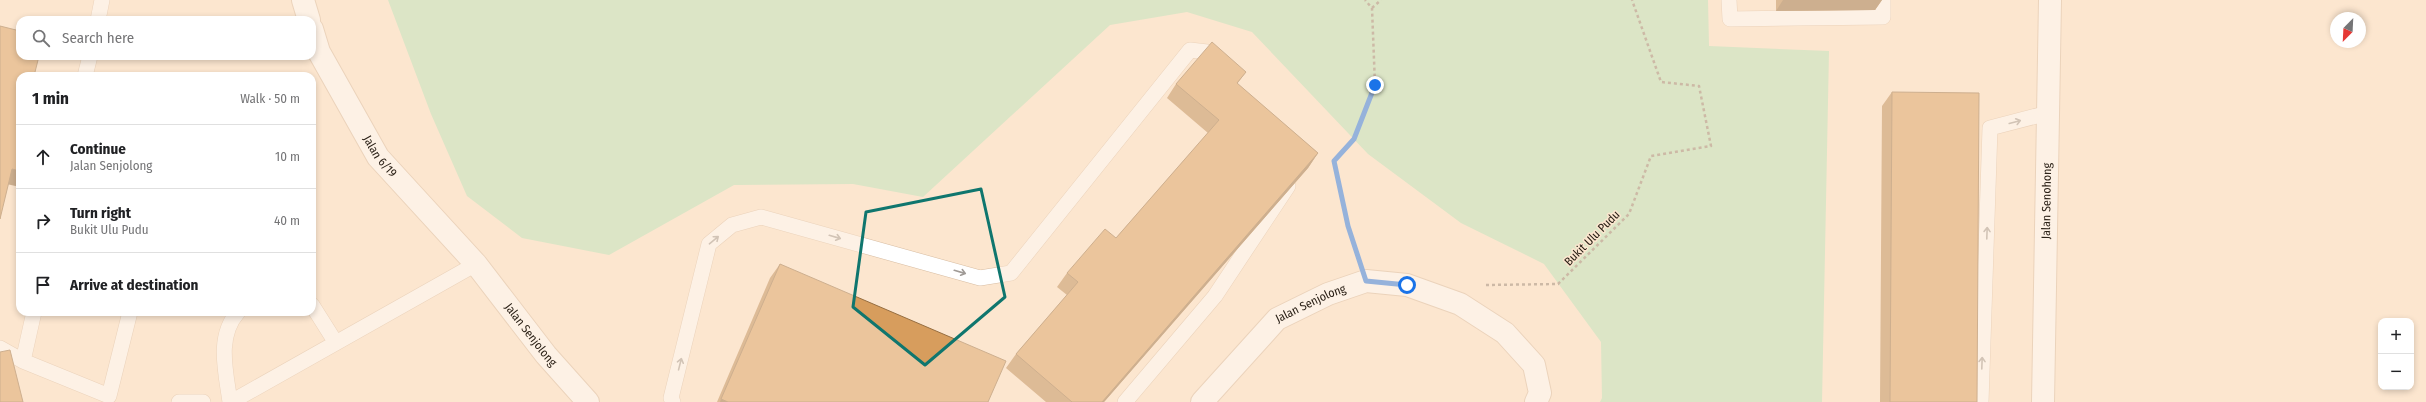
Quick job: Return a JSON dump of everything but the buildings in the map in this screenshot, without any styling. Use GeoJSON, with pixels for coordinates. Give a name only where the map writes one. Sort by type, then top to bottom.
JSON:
{"type":"FeatureCollection","features":[{"type":"Feature","properties":{"kind":"street"},"geometry":{"type":"LineString","coordinates":[[303,0],[308,16]]}},
{"type":"Feature","properties":{"kind":"street","name":"Jalan Senohong"},"geometry":{"type":"LineString","coordinates":[[2043,402],[2050,0]]}},
{"type":"Feature","properties":{"kind":"street","name":"Jalan 6/19"},"geometry":{"type":"LineString","coordinates":[[316,42],[319,52],[378,156],[476,264]]}},
{"type":"Feature","properties":{"kind":"street","name":"Jalan Senjolong"},"geometry":{"type":"LineString","coordinates":[[476,264],[546,355],[588,402]]}},
{"type":"Feature","properties":{"kind":"street","name":"Jalan Senjolong"},"geometry":{"type":"LineString","coordinates":[[1202,402],[1277,319],[1328,294],[1366,281],[1407,285],[1460,304],[1505,333],[1534,364],[1540,393],[1536,402]]}},
{"type":"Feature","properties":{"kind":"lane"},"geometry":{"type":"LineString","coordinates":[[99,16],[102,0]]}},
{"type":"Feature","properties":{"kind":"lane"},"geometry":{"type":"LineString","coordinates":[[1730,0],[1730,19],[1883,17],[1883,0]]}},
{"type":"Feature","properties":{"kind":"lane"},"geometry":{"type":"LineString","coordinates":[[673,402],[672,398],[709,244],[732,225],[761,216],[980,278],[1011,273],[1190,50],[1207,52],[1226,76]]}},
{"type":"Feature","properties":{"kind":"lane"},"geometry":{"type":"LineString","coordinates":[[87,72],[89,60]]}},
{"type":"Feature","properties":{"kind":"lane"},"geometry":{"type":"LineString","coordinates":[[1981,402],[1990,128],[2048,113]]}},
{"type":"Feature","properties":{"kind":"lane"},"geometry":{"type":"LineString","coordinates":[[1125,402],[1215,296],[1286,191],[1294,172]]}},
{"type":"Feature","properties":{"kind":"lane"},"geometry":{"type":"LineString","coordinates":[[234,316],[229,322],[223,348],[231,402],[476,264]]}},
{"type":"Feature","properties":{"kind":"lane"},"geometry":{"type":"LineString","coordinates":[[316,311],[336,343]]}},
{"type":"Feature","properties":{"kind":"lane"},"geometry":{"type":"LineString","coordinates":[[23,361],[33,316]]}},
{"type":"Feature","properties":{"kind":"lane"},"geometry":{"type":"LineString","coordinates":[[0,348],[23,361],[109,396],[129,316]]}},
{"type":"Feature","properties":{"kind":"lane"},"geometry":{"type":"LineString","coordinates":[[179,402],[203,402]]}},
{"type":"Feature","properties":{"kind":"path"},"geometry":{"type":"LineString","coordinates":[[1365,0],[1372,8],[1375,85],[1354,139],[1334,161],[1348,226],[1366,281]]}},
{"type":"Feature","properties":{"kind":"path"},"geometry":{"type":"LineString","coordinates":[[1372,8],[1381,0]]}},
{"type":"Feature","properties":{"kind":"path","name":"Bukit Ulu Pudu"},"geometry":{"type":"LineString","coordinates":[[1478,285],[1558,284],[1629,214],[1651,156],[1711,146],[1699,86],[1661,82],[1632,0]]}},
{"type":"Feature","properties":{"kind":"highlighted area"},"geometry":{"type":"Polygon","coordinates":[[[981,189],[1005,297],[925,365],[853,307],[866,212],[981,189]]]}},
{"type":"Feature","properties":{"kind":"green space"},"geometry":{"type":"Polygon","coordinates":[[[388,0],[1708,0],[1709,46],[1829,51],[1822,402],[1600,402],[1602,398],[1601,342],[1544,264],[1461,223],[1368,154],[1252,32],[1187,12],[1110,25],[923,197],[853,184],[734,185],[609,255],[522,238],[467,196],[431,114],[388,0]]]}},
{"type":"Feature","properties":{"kind":"route"},"geometry":{"type":"LineString","coordinates":[[1375,85],[1354,139],[1334,161],[1348,226],[1366,281],[1407,285]]}}]}
